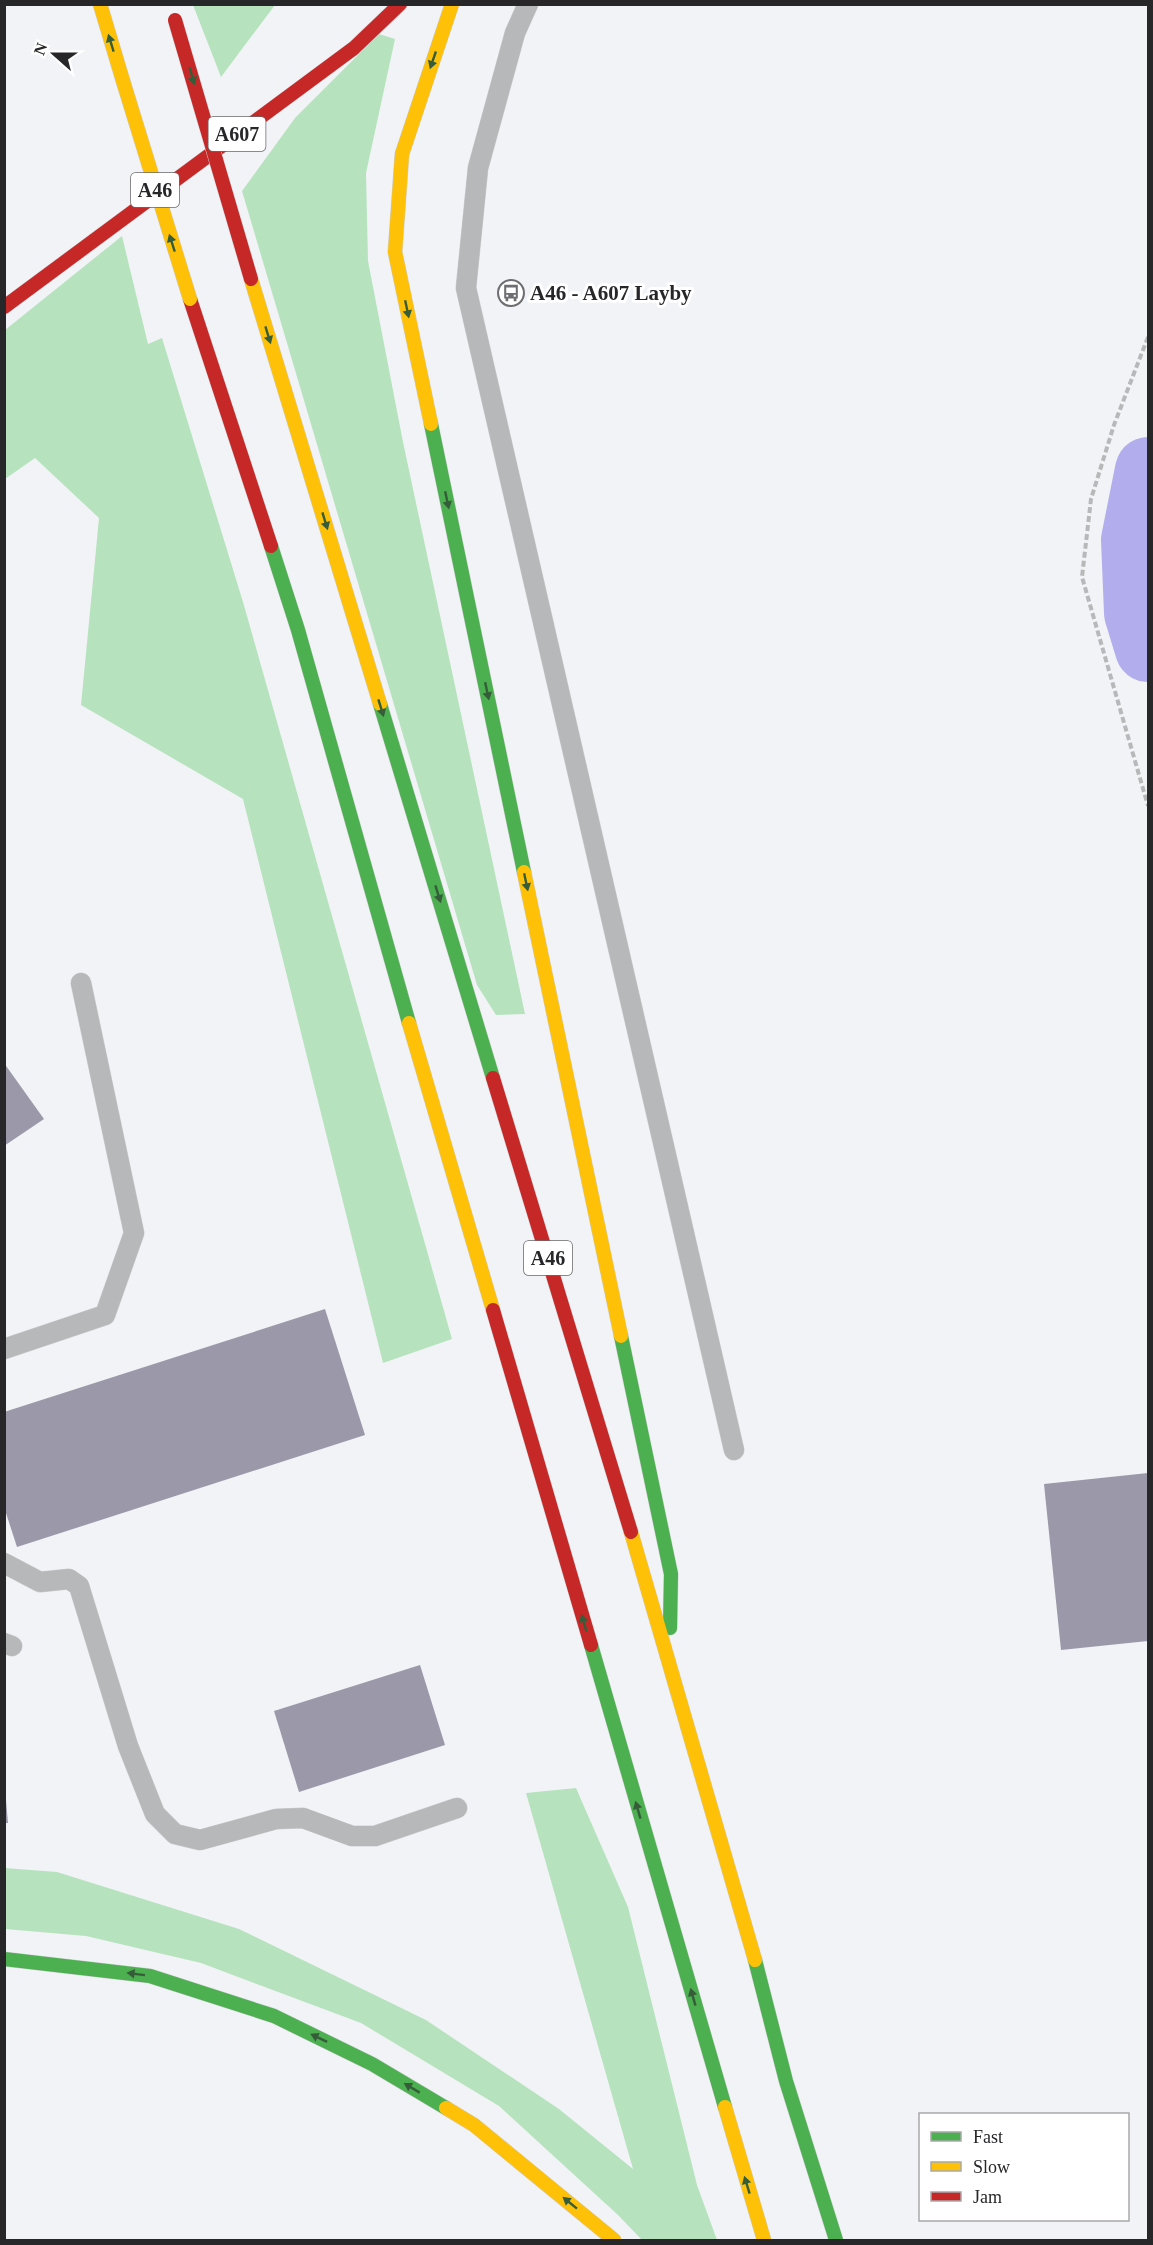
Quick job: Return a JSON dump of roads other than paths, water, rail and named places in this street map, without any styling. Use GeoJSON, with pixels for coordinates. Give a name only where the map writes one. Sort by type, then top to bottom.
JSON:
{"type":"FeatureCollection","features":[{"type":"Feature","properties":{"kind":"highway","name":"A46"},"geometry":{"type":"LineString","coordinates":[[100,4],[190,299],[298,630],[764,2241]]}},
{"type":"Feature","properties":{"kind":"highway","name":"A46"},"geometry":{"type":"LineString","coordinates":[[171,4],[251,279],[669,1658],[767,2001],[786,2081],[836,2241]]}},
{"type":"Feature","properties":{"kind":"highway","name":"A607"},"geometry":{"type":"LineString","coordinates":[[4,307],[354,48],[400,4]]}},
{"type":"Feature","properties":{"kind":"highway"},"geometry":{"type":"LineString","coordinates":[[452,4],[402,154],[395,252],[670,1574],[669,1658]]}},
{"type":"Feature","properties":{"kind":"highway"},"geometry":{"type":"LineString","coordinates":[[4,1959],[150,1976],[274,2016],[372,2064],[474,2125],[614,2241]]}},
{"type":"Feature","properties":{"kind":"lane"},"geometry":{"type":"LineString","coordinates":[[528,4],[515,33],[478,168],[466,288],[734,1450]]}},
{"type":"Feature","properties":{"kind":"lane"},"geometry":{"type":"LineString","coordinates":[[4,1349],[105,1315],[134,1233],[81,983]]}},
{"type":"Feature","properties":{"kind":"lane"},"geometry":{"type":"LineString","coordinates":[[4,1563],[40,1582],[69,1580],[79,1586],[128,1746],[155,1814],[176,1834],[200,1840],[276,1819],[303,1818],[352,1836],[375,1836],[458,1808]]}},
{"type":"Feature","properties":{"kind":"waterway"},"geometry":{"type":"LineString","coordinates":[[1148,470],[1134,540],[1137,613],[1148,649]]}},
{"type":"Feature","properties":{"kind":"place","name":"A46 - A607 Layby"},"geometry":{"type":"Point","coordinates":[511,293]}}]}
